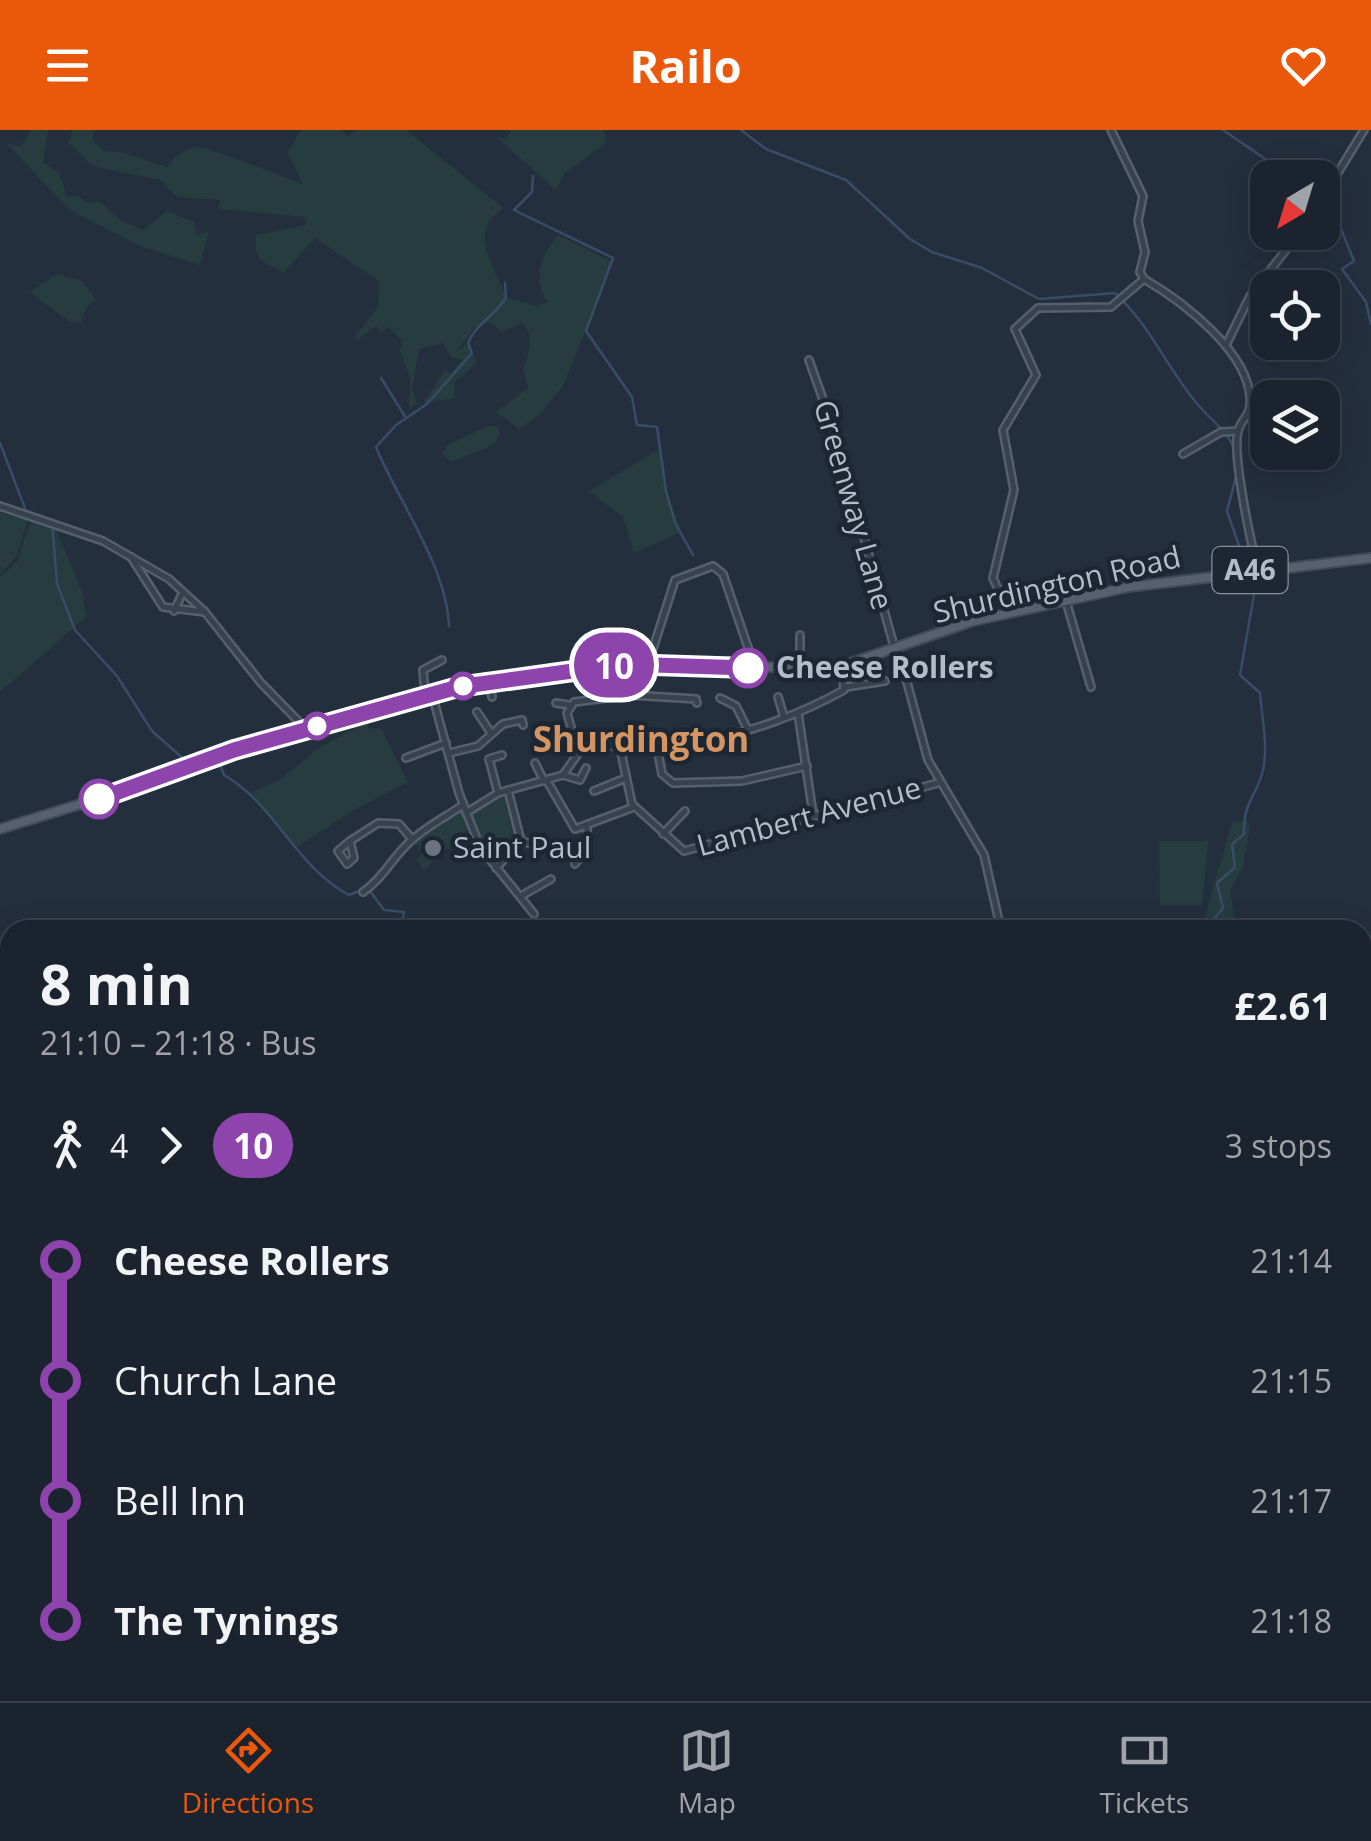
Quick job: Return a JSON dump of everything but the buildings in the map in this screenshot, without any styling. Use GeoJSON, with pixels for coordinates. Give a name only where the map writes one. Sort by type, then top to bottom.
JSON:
{"type":"FeatureCollection","features":[{"type":"Feature","properties":{"kind":"main road","name":"Shurdington Road"},"geometry":{"type":"LineString","coordinates":[[0,829],[428,693],[648,664],[842,666],[1009,613],[1066,601],[1258,570],[1371,558]]}},
{"type":"Feature","properties":{"kind":"street"},"geometry":{"type":"LineString","coordinates":[[1110,130],[1143,196],[1138,221],[1146,247],[1140,272],[1227,344],[1251,399],[1238,431],[1249,536],[1258,570]]}},
{"type":"Feature","properties":{"kind":"street"},"geometry":{"type":"LineString","coordinates":[[1340,169],[1364,130]]}},
{"type":"Feature","properties":{"kind":"street"},"geometry":{"type":"LineString","coordinates":[[1227,344],[1250,296],[1286,250]]}},
{"type":"Feature","properties":{"kind":"street"},"geometry":{"type":"LineString","coordinates":[[1009,613],[993,578],[1014,490],[1003,430],[1036,375],[1014,330],[1038,308],[1111,306],[1144,279]]}},
{"type":"Feature","properties":{"kind":"street","name":"Greenway Lane"},"geometry":{"type":"LineString","coordinates":[[809,360],[836,436],[918,730],[938,783],[984,855],[999,920]]}},
{"type":"Feature","properties":{"kind":"street"},"geometry":{"type":"LineString","coordinates":[[1183,454],[1220,432],[1238,431]]}},
{"type":"Feature","properties":{"kind":"street"},"geometry":{"type":"LineString","coordinates":[[0,506],[130,554],[183,591],[306,729]]}},
{"type":"Feature","properties":{"kind":"street"},"geometry":{"type":"LineString","coordinates":[[130,554],[158,603],[174,611],[204,612]]}},
{"type":"Feature","properties":{"kind":"street"},"geometry":{"type":"LineString","coordinates":[[648,664],[675,580],[713,566],[723,574],[756,668]]}},
{"type":"Feature","properties":{"kind":"street"},"geometry":{"type":"LineString","coordinates":[[174,611],[183,591]]}},
{"type":"Feature","properties":{"kind":"street"},"geometry":{"type":"LineString","coordinates":[[1066,601],[1091,687]]}},
{"type":"Feature","properties":{"kind":"street"},"geometry":{"type":"LineString","coordinates":[[800,635],[800,668]]}},
{"type":"Feature","properties":{"kind":"street"},"geometry":{"type":"LineString","coordinates":[[442,660],[423,670],[466,814],[480,847],[534,914]]}},
{"type":"Feature","properties":{"kind":"street"},"geometry":{"type":"LineString","coordinates":[[842,666],[846,687]]}},
{"type":"Feature","properties":{"kind":"street"},"geometry":{"type":"LineString","coordinates":[[576,755],[619,743],[698,741],[798,713],[846,687],[885,681]]}},
{"type":"Feature","properties":{"kind":"street"},"geometry":{"type":"LineString","coordinates":[[489,682],[492,697]]}},
{"type":"Feature","properties":{"kind":"street"},"geometry":{"type":"LineString","coordinates":[[556,703],[570,705],[616,695],[696,699]]}},
{"type":"Feature","properties":{"kind":"street"},"geometry":{"type":"LineString","coordinates":[[778,697],[784,718]]}},
{"type":"Feature","properties":{"kind":"street"},"geometry":{"type":"LineString","coordinates":[[720,698],[736,706],[747,728]]}},
{"type":"Feature","properties":{"kind":"street"},"geometry":{"type":"LineString","coordinates":[[564,775],[576,755],[568,715],[570,705]]}},
{"type":"Feature","properties":{"kind":"street"},"geometry":{"type":"LineString","coordinates":[[477,712],[480,724],[492,734]]}},
{"type":"Feature","properties":{"kind":"street"},"geometry":{"type":"LineString","coordinates":[[798,713],[814,815]]}},
{"type":"Feature","properties":{"kind":"street"},"geometry":{"type":"LineString","coordinates":[[449,753],[478,746],[503,724],[522,719]]}},
{"type":"Feature","properties":{"kind":"street"},"geometry":{"type":"LineString","coordinates":[[656,740],[666,780],[715,782],[806,766]]}},
{"type":"Feature","properties":{"kind":"street"},"geometry":{"type":"LineString","coordinates":[[406,758],[446,743]]}},
{"type":"Feature","properties":{"kind":"street"},"geometry":{"type":"LineString","coordinates":[[619,743],[634,807],[662,834],[685,811]]}},
{"type":"Feature","properties":{"kind":"street"},"geometry":{"type":"LineString","coordinates":[[498,793],[489,758],[502,755]]}},
{"type":"Feature","properties":{"kind":"street"},"geometry":{"type":"LineString","coordinates":[[535,763],[568,824],[586,828],[634,807]]}},
{"type":"Feature","properties":{"kind":"street"},"geometry":{"type":"LineString","coordinates":[[466,814],[508,790],[564,775],[580,780],[586,768]]}},
{"type":"Feature","properties":{"kind":"street"},"geometry":{"type":"LineString","coordinates":[[594,791],[626,778]]}},
{"type":"Feature","properties":{"kind":"street","name":"Lambert Avenue"},"geometry":{"type":"LineString","coordinates":[[662,834],[681,850],[938,783]]}},
{"type":"Feature","properties":{"kind":"street"},"geometry":{"type":"LineString","coordinates":[[508,790],[521,841]]}},
{"type":"Feature","properties":{"kind":"street"},"geometry":{"type":"LineString","coordinates":[[363,892],[380,880],[384,868],[412,839],[463,805]]}},
{"type":"Feature","properties":{"kind":"street"},"geometry":{"type":"LineString","coordinates":[[350,841],[388,822],[402,826],[412,839]]}},
{"type":"Feature","properties":{"kind":"street"},"geometry":{"type":"LineString","coordinates":[[579,866],[588,848],[586,828]]}},
{"type":"Feature","properties":{"kind":"street"},"geometry":{"type":"LineString","coordinates":[[521,841],[552,849]]}},
{"type":"Feature","properties":{"kind":"street"},"geometry":{"type":"LineString","coordinates":[[496,868],[521,841]]}},
{"type":"Feature","properties":{"kind":"street"},"geometry":{"type":"LineString","coordinates":[[521,896],[551,879]]}},
{"type":"Feature","properties":{"kind":"green space"},"geometry":{"type":"Polygon","coordinates":[[[32,130],[48,130],[43,162],[59,173],[67,197],[76,195],[90,204],[99,201],[121,221],[144,230],[167,211],[194,222],[196,235],[209,231],[200,265],[140,246],[70,210],[6,143],[21,146],[32,130]]]}},
{"type":"Feature","properties":{"kind":"green space"},"geometry":{"type":"Polygon","coordinates":[[[73,130],[94,130],[92,141],[107,152],[167,167],[181,153],[199,147],[304,185],[287,152],[302,130],[341,130],[347,136],[358,130],[406,130],[503,208],[486,228],[485,239],[490,262],[507,298],[537,306],[547,302],[540,284],[540,267],[558,235],[613,262],[563,386],[539,415],[519,429],[496,412],[528,388],[523,368],[530,340],[523,323],[502,332],[490,322],[474,329],[456,352],[468,343],[477,363],[454,382],[455,398],[423,403],[445,370],[450,374],[462,360],[451,357],[443,343],[419,349],[412,389],[417,403],[409,409],[410,378],[400,351],[402,340],[388,327],[379,334],[377,325],[357,340],[355,336],[378,307],[379,281],[315,238],[284,272],[258,255],[256,235],[306,225],[305,217],[218,209],[220,200],[174,195],[161,180],[92,166],[68,142],[73,130]]]}},
{"type":"Feature","properties":{"kind":"green space"},"geometry":{"type":"Polygon","coordinates":[[[511,130],[604,130],[606,143],[565,173],[556,190],[497,137],[506,139],[511,130]]]}},
{"type":"Feature","properties":{"kind":"green space"},"geometry":{"type":"Polygon","coordinates":[[[57,274],[82,281],[96,300],[87,306],[81,323],[70,322],[30,292],[57,274]]]}},
{"type":"Feature","properties":{"kind":"green space"},"geometry":{"type":"Polygon","coordinates":[[[487,426],[498,426],[500,436],[493,445],[452,462],[442,453],[448,445],[487,426]]]}},
{"type":"Feature","properties":{"kind":"green space"},"geometry":{"type":"Polygon","coordinates":[[[659,449],[666,491],[682,532],[634,553],[623,517],[589,491],[659,449]]]}},
{"type":"Feature","properties":{"kind":"green space"},"geometry":{"type":"Polygon","coordinates":[[[0,513],[28,519],[17,556],[0,574],[0,513]]]}},
{"type":"Feature","properties":{"kind":"green space"},"geometry":{"type":"Polygon","coordinates":[[[31,520],[56,529],[83,594],[86,617],[0,692],[0,577],[17,561],[31,520]]]}},
{"type":"Feature","properties":{"kind":"green space"},"geometry":{"type":"Polygon","coordinates":[[[366,722],[369,729],[381,728],[408,782],[352,811],[294,849],[251,793],[281,779],[317,749],[366,722]]]}},
{"type":"Feature","properties":{"kind":"green space"},"geometry":{"type":"Polygon","coordinates":[[[498,793],[510,801],[520,838],[496,868],[471,827],[424,870],[416,859],[423,853],[412,839],[463,805],[466,813],[498,793]]]}},
{"type":"Feature","properties":{"kind":"green space"},"geometry":{"type":"Polygon","coordinates":[[[1247,820],[1250,826],[1243,867],[1230,890],[1235,920],[1204,920],[1232,823],[1247,820]]]}},
{"type":"Feature","properties":{"kind":"green space"},"geometry":{"type":"Polygon","coordinates":[[[1159,841],[1208,841],[1202,905],[1160,905],[1159,841]]]}},
{"type":"Feature","properties":{"kind":"waterway"},"geometry":{"type":"LineString","coordinates":[[741,130],[766,149],[846,180],[910,239],[932,252],[982,268],[1039,299],[1115,293],[1139,319],[1188,392],[1226,435],[1235,455]]}},
{"type":"Feature","properties":{"kind":"waterway"},"geometry":{"type":"LineString","coordinates":[[1223,130],[1267,160]]}},
{"type":"Feature","properties":{"kind":"waterway"},"geometry":{"type":"LineString","coordinates":[[533,176],[532,192],[514,210],[613,258],[586,331],[632,397],[637,425],[657,427],[666,491],[675,523],[693,555]]}},
{"type":"Feature","properties":{"kind":"waterway"},"geometry":{"type":"LineString","coordinates":[[1340,226],[1354,261],[1342,269],[1366,302],[1371,324]]}},
{"type":"Feature","properties":{"kind":"waterway"},"geometry":{"type":"LineString","coordinates":[[449,626],[431,558],[376,447],[396,425],[427,404],[472,353],[468,343],[506,298],[505,283]]}},
{"type":"Feature","properties":{"kind":"waterway"},"geometry":{"type":"LineString","coordinates":[[381,378],[406,418]]}},
{"type":"Feature","properties":{"kind":"waterway"},"geometry":{"type":"LineString","coordinates":[[0,443],[26,511],[52,520],[57,584],[75,630],[117,676],[152,731],[186,761],[206,758]]}},
{"type":"Feature","properties":{"kind":"waterway"},"geometry":{"type":"LineString","coordinates":[[1237,473],[1227,511],[1247,569]]}},
{"type":"Feature","properties":{"kind":"waterway"},"geometry":{"type":"LineString","coordinates":[[1213,920],[1223,908],[1217,883],[1235,867],[1232,844],[1244,834],[1247,808],[1264,764],[1260,693],[1240,675],[1256,583],[1252,576]]}},
{"type":"Feature","properties":{"kind":"waterway"},"geometry":{"type":"LineString","coordinates":[[214,760],[219,762],[224,775],[258,802],[330,883],[349,895],[364,889]]}},
{"type":"Feature","properties":{"kind":"waterway"},"geometry":{"type":"LineString","coordinates":[[370,891],[384,910],[404,912],[405,920]]}},
{"type":"Feature","properties":{"kind":"bus line","name":"10"},"geometry":{"type":"LineString","coordinates":[[99,799],[155,782],[234,750],[458,687],[623,664],[748,668]]}},
{"type":"Feature","properties":{"kind":"place","name":"Cheese Rollers"},"geometry":{"type":"Point","coordinates":[748,668]}},
{"type":"Feature","properties":{"kind":"place","name":"Saint Paul"},"geometry":{"type":"Point","coordinates":[433,848]}},
{"type":"Feature","properties":{"kind":"district","name":"Shurdington"},"geometry":{"type":"Point","coordinates":[641,740]}}]}
